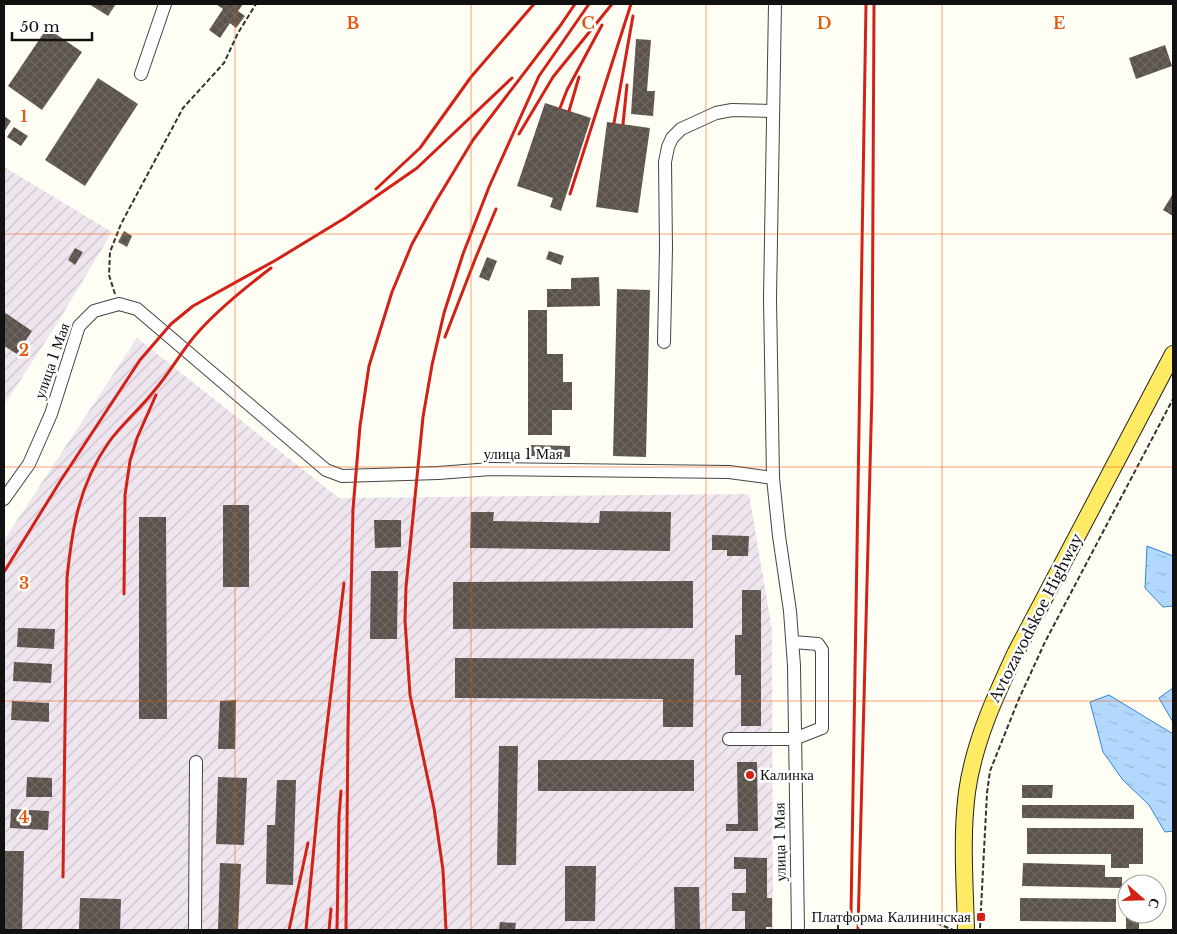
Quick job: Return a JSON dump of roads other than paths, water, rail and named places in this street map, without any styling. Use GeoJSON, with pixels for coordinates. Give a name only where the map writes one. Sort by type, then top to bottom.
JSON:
{"type":"FeatureCollection","features":[{"type":"Feature","properties":{"kind":"main road","name":"Avtozavodskoe Highway"},"geometry":{"type":"LineString","coordinates":[[966,930],[964,822],[970,776],[982,731],[995,696],[1016,652],[1171,362]]}},
{"type":"Feature","properties":{"kind":"street"},"geometry":{"type":"LineString","coordinates":[[141,74],[165,4]]}},
{"type":"Feature","properties":{"kind":"street"},"geometry":{"type":"LineString","coordinates":[[773,478],[770,298],[775,4]]}},
{"type":"Feature","properties":{"kind":"street"},"geometry":{"type":"LineString","coordinates":[[664,342],[665,162],[672,138],[681,129],[716,113],[732,110],[773,111]]}},
{"type":"Feature","properties":{"kind":"street","name":"улица 1 Мая"},"geometry":{"type":"LineString","coordinates":[[4,499],[30,464],[51,414],[79,326],[94,311],[118,304],[137,309],[326,470],[342,476],[438,474],[491,469],[729,472],[773,478],[778,536],[793,642],[794,739],[803,927]]}},
{"type":"Feature","properties":{"kind":"street"},"geometry":{"type":"LineString","coordinates":[[729,739],[794,739],[822,728],[822,650],[818,644],[793,642]]}},
{"type":"Feature","properties":{"kind":"street"},"geometry":{"type":"LineString","coordinates":[[195,930],[196,762]]}},
{"type":"Feature","properties":{"kind":"water"},"geometry":{"type":"Polygon","coordinates":[[[1147,546],[1173,556],[1173,606],[1163,607],[1145,588],[1147,546]]]}},
{"type":"Feature","properties":{"kind":"water"},"geometry":{"type":"Polygon","coordinates":[[[1173,688],[1173,722],[1159,698],[1173,688]]]}},
{"type":"Feature","properties":{"kind":"water"},"geometry":{"type":"Polygon","coordinates":[[[1109,695],[1173,734],[1173,831],[1165,832],[1149,805],[1123,780],[1103,752],[1090,702],[1109,695]]]}},
{"type":"Feature","properties":{"kind":"railway"},"geometry":{"type":"LineString","coordinates":[[376,189],[420,148],[471,77],[534,4]]}},
{"type":"Feature","properties":{"kind":"railway"},"geometry":{"type":"LineString","coordinates":[[346,930],[353,509],[360,426],[369,366],[392,292],[412,244],[436,201],[473,140],[575,4]]}},
{"type":"Feature","properties":{"kind":"railway"},"geometry":{"type":"LineString","coordinates":[[446,930],[443,870],[434,808],[410,695],[405,620],[406,587],[423,417],[444,313],[463,254],[489,187],[539,76],[589,4]]}},
{"type":"Feature","properties":{"kind":"railway"},"geometry":{"type":"LineString","coordinates":[[519,134],[553,77],[612,4]]}},
{"type":"Feature","properties":{"kind":"railway"},"geometry":{"type":"LineString","coordinates":[[570,194],[631,4]]}},
{"type":"Feature","properties":{"kind":"railway"},"geometry":{"type":"LineString","coordinates":[[851,914],[866,4]]}},
{"type":"Feature","properties":{"kind":"railway"},"geometry":{"type":"LineString","coordinates":[[858,930],[872,391],[874,4]]}},
{"type":"Feature","properties":{"kind":"railway"},"geometry":{"type":"LineString","coordinates":[[614,123],[633,16]]}},
{"type":"Feature","properties":{"kind":"railway"},"geometry":{"type":"LineString","coordinates":[[560,108],[567,90],[602,25]]}},
{"type":"Feature","properties":{"kind":"railway"},"geometry":{"type":"LineString","coordinates":[[569,111],[579,77]]}},
{"type":"Feature","properties":{"kind":"railway"},"geometry":{"type":"LineString","coordinates":[[4,572],[61,480],[140,360],[171,324],[193,306],[276,260],[345,218],[417,168],[512,78]]}},
{"type":"Feature","properties":{"kind":"railway"},"geometry":{"type":"LineString","coordinates":[[623,124],[627,85]]}},
{"type":"Feature","properties":{"kind":"railway"},"geometry":{"type":"LineString","coordinates":[[445,337],[496,209]]}},
{"type":"Feature","properties":{"kind":"railway"},"geometry":{"type":"LineString","coordinates":[[63,877],[67,578],[71,542],[84,491],[90,474],[109,442],[160,384],[194,337],[225,305],[271,268]]}},
{"type":"Feature","properties":{"kind":"railway"},"geometry":{"type":"LineString","coordinates":[[124,594],[125,495],[130,461],[137,438],[156,395]]}},
{"type":"Feature","properties":{"kind":"railway"},"geometry":{"type":"LineString","coordinates":[[306,930],[320,784],[344,583]]}},
{"type":"Feature","properties":{"kind":"railway"},"geometry":{"type":"LineString","coordinates":[[337,930],[341,791]]}},
{"type":"Feature","properties":{"kind":"railway"},"geometry":{"type":"LineString","coordinates":[[289,930],[308,843]]}},
{"type":"Feature","properties":{"kind":"railway"},"geometry":{"type":"LineString","coordinates":[[329,930],[331,909]]}},
{"type":"Feature","properties":{"kind":"place","name":"Калинка"},"geometry":{"type":"Point","coordinates":[750,775]}},
{"type":"Feature","properties":{"kind":"place","name":"Платформа Калининская"},"geometry":{"type":"Point","coordinates":[981,917]}}]}
